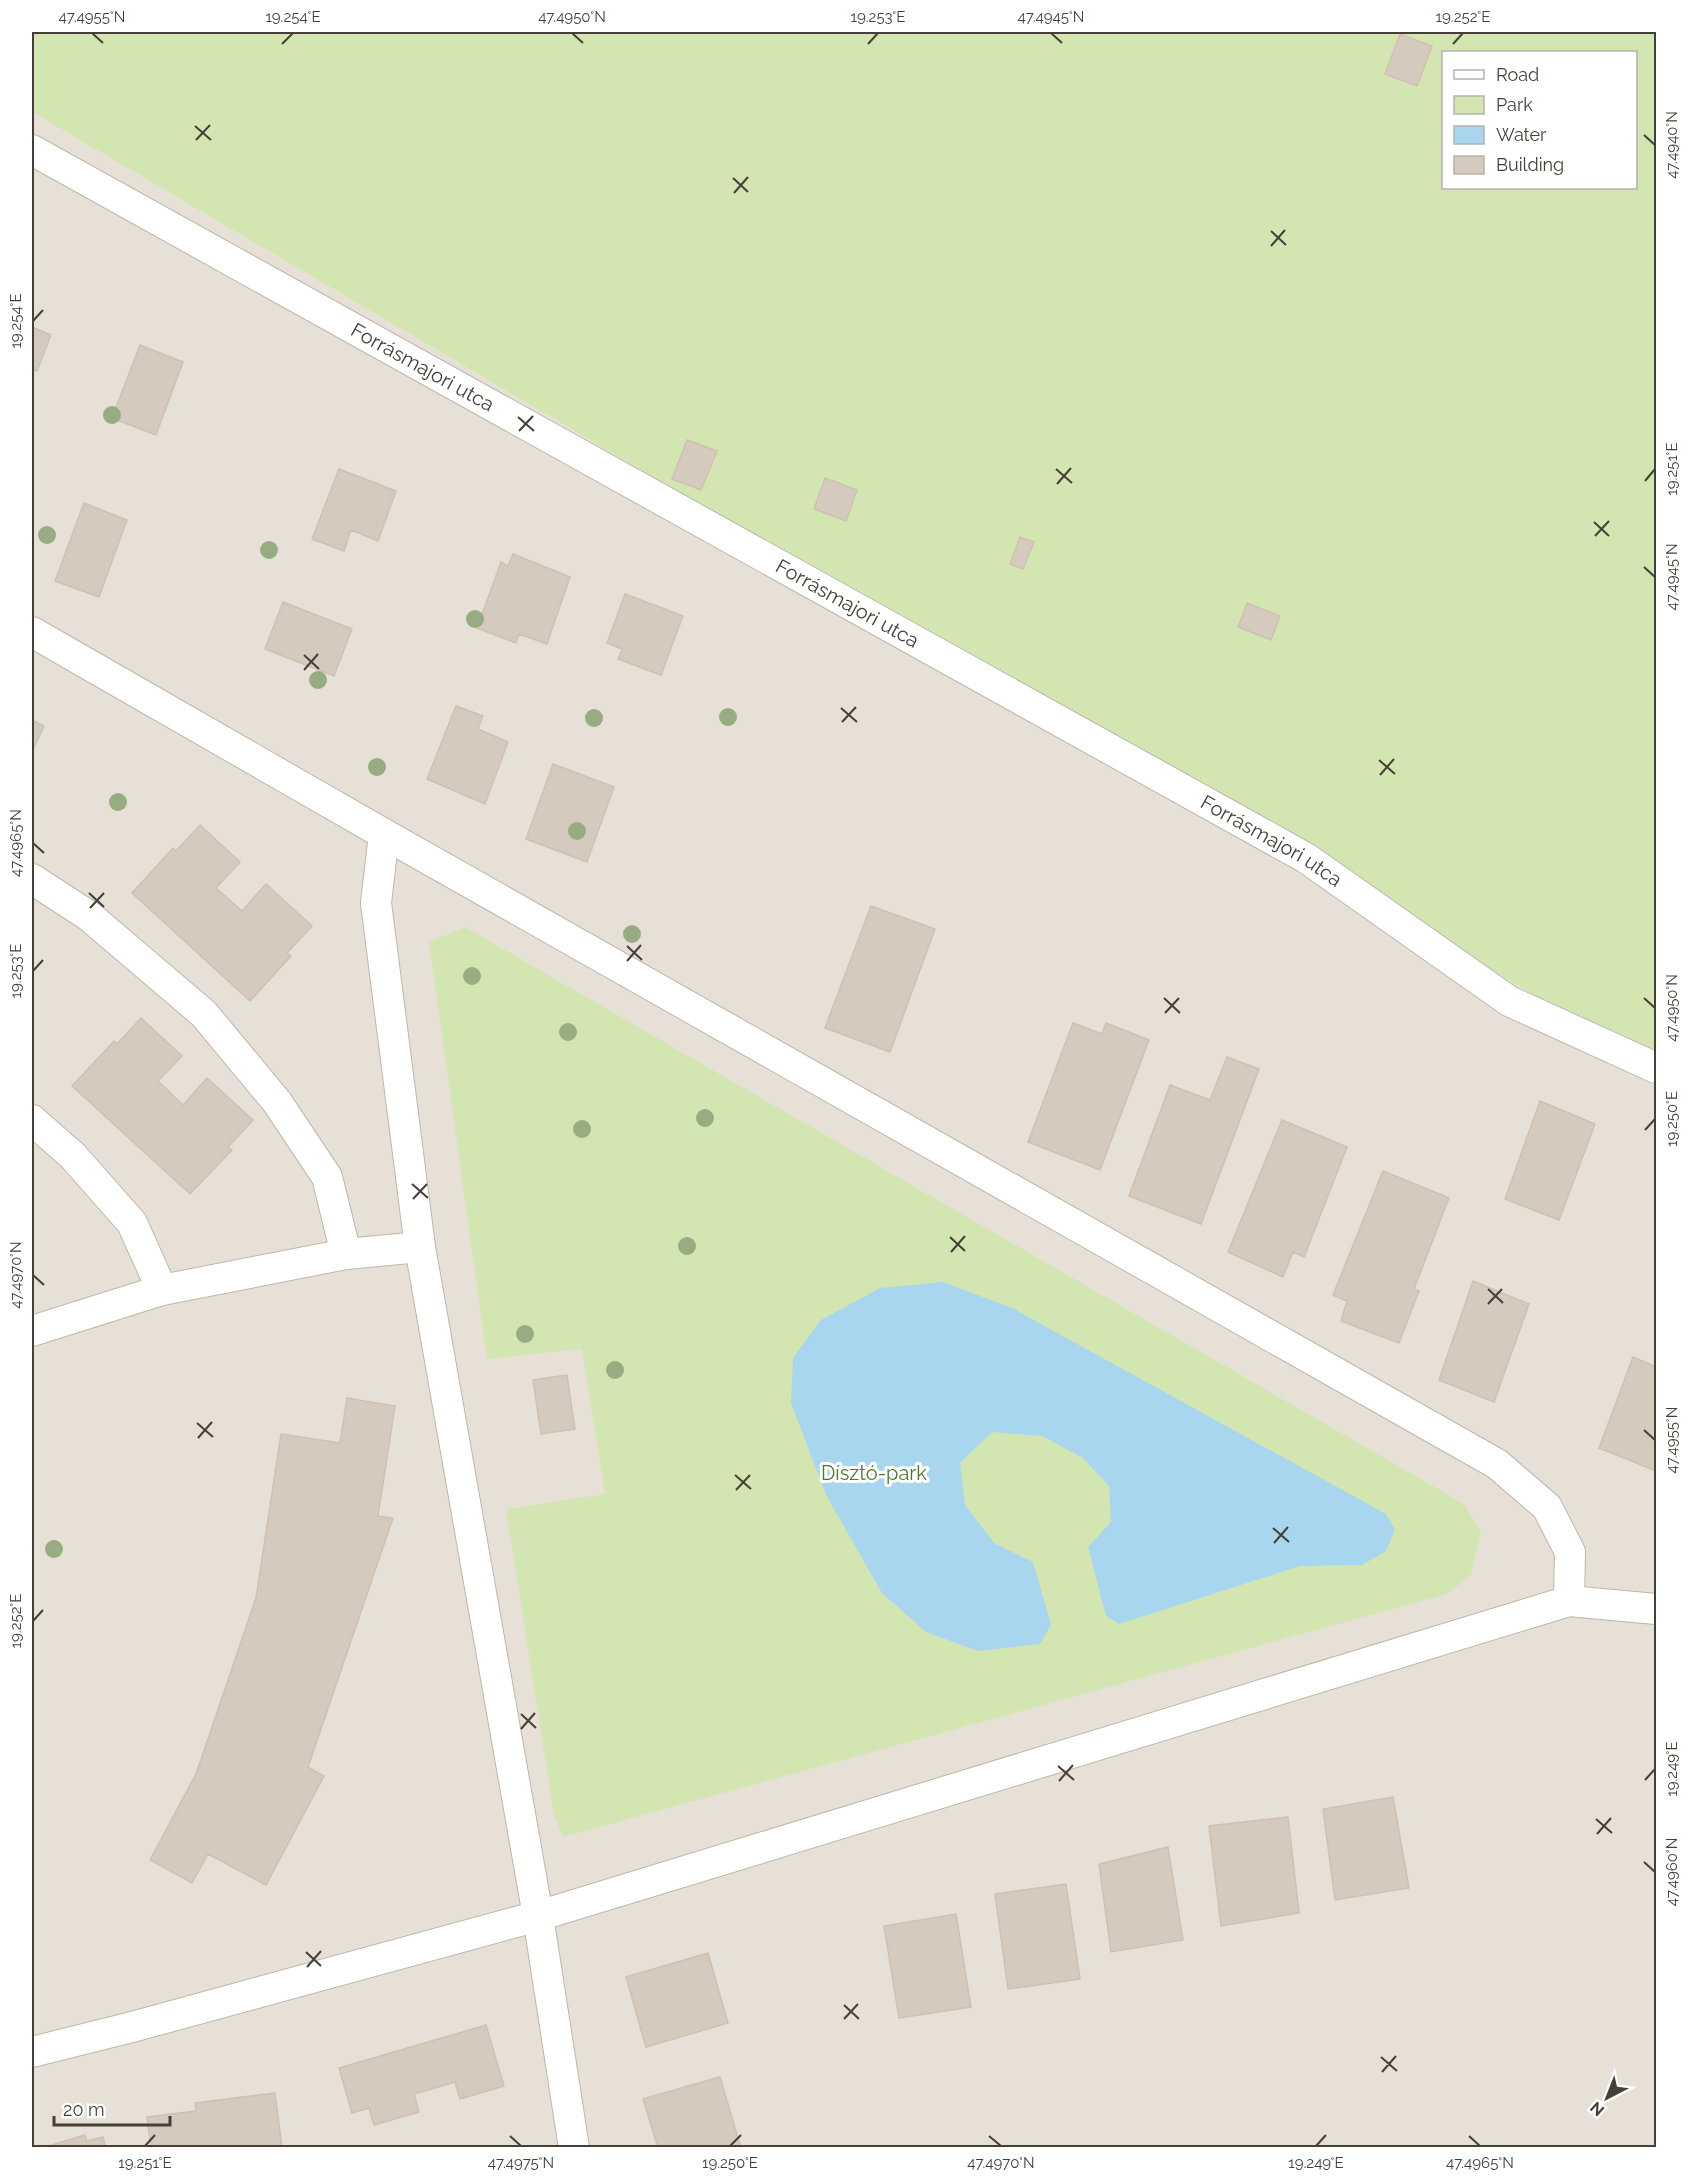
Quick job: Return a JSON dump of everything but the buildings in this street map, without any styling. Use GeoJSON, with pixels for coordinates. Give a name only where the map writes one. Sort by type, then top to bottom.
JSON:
{"type":"FeatureCollection","features":[{"type":"Feature","properties":{"kind":"street","name":"Forrásmajori utca"},"geometry":{"type":"LineString","coordinates":[[32,150],[1306,858],[1509,1000],[1656,1068]]}},
{"type":"Feature","properties":{"kind":"street"},"geometry":{"type":"LineString","coordinates":[[32,632],[384,834],[1497,1464],[1547,1507],[1570,1552],[1569,1601]]}},
{"type":"Feature","properties":{"kind":"street"},"geometry":{"type":"LineString","coordinates":[[384,834],[376,903],[420,1247],[538,1916],[574,2148]]}},
{"type":"Feature","properties":{"kind":"street"},"geometry":{"type":"LineString","coordinates":[[32,879],[89,916],[204,1014],[277,1102],[327,1177],[346,1254]]}},
{"type":"Feature","properties":{"kind":"street"},"geometry":{"type":"LineString","coordinates":[[32,1120],[73,1156],[132,1223],[162,1290]]}},
{"type":"Feature","properties":{"kind":"street"},"geometry":{"type":"LineString","coordinates":[[32,1331],[162,1290],[346,1254],[420,1247]]}},
{"type":"Feature","properties":{"kind":"street"},"geometry":{"type":"LineString","coordinates":[[32,2052],[538,1916],[1569,1601],[1656,1609]]}},
{"type":"Feature","properties":{"kind":"shaded area"},"geometry":{"type":"Polygon","coordinates":[[[32,112],[1656,1067],[1656,2147],[32,2148],[32,112]]]}},
{"type":"Feature","properties":{"kind":"green space"},"geometry":{"type":"Polygon","coordinates":[[[32,32],[1656,32],[1656,1067],[32,112],[32,32]]]}},
{"type":"Feature","properties":{"kind":"green space","name":"Dísztó-park"},"geometry":{"type":"Polygon","coordinates":[[[465,927],[1464,1504],[1481,1532],[1471,1575],[1447,1594],[563,1837],[554,1815],[506,1509],[605,1494],[582,1349],[487,1359],[429,942],[465,927]]]}},
{"type":"Feature","properties":{"kind":"water"},"geometry":{"type":"Polygon","coordinates":[[[943,1282],[1012,1308],[1386,1514],[1395,1530],[1386,1551],[1362,1565],[1300,1566],[1119,1624],[1106,1616],[1088,1547],[1111,1522],[1109,1486],[1083,1458],[1042,1436],[992,1432],[960,1463],[965,1505],[994,1543],[1033,1562],[1051,1625],[1040,1644],[978,1651],[926,1632],[882,1593],[826,1495],[791,1403],[793,1358],[821,1320],[880,1288],[943,1282]]]}}]}
